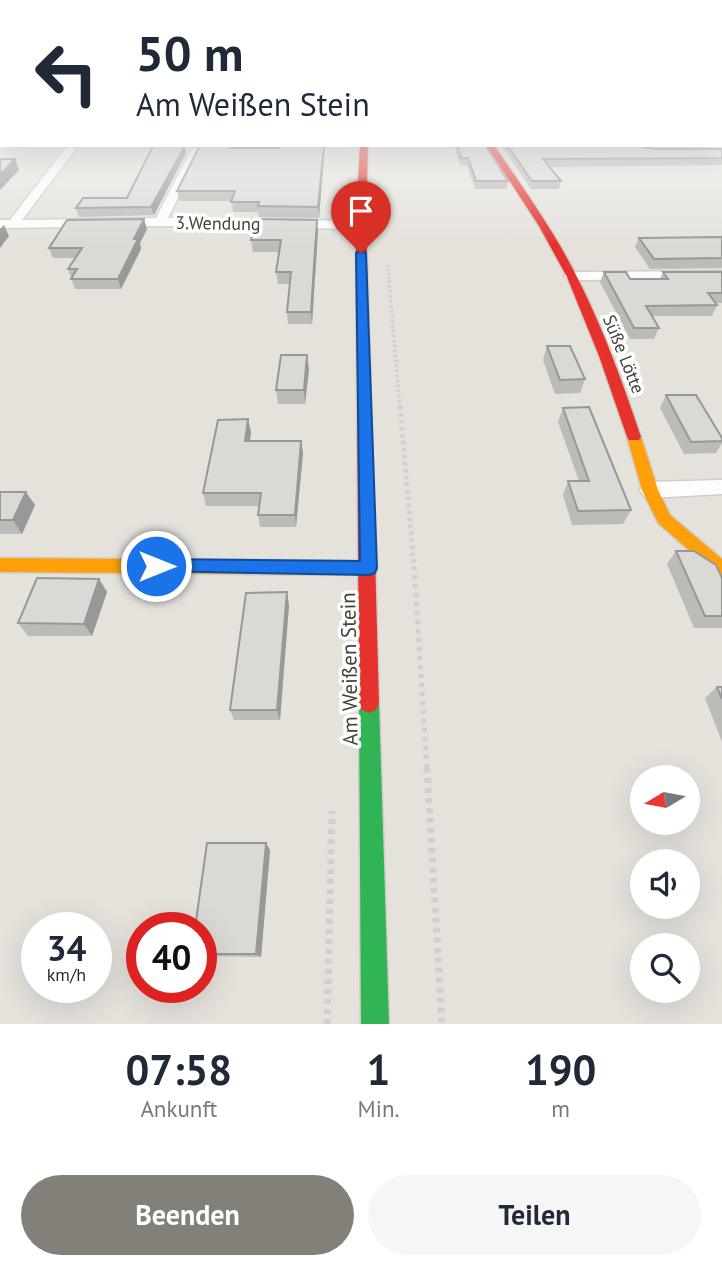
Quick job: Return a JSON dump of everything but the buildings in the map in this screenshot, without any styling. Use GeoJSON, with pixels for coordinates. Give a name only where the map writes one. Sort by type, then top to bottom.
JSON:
{"type":"FeatureCollection","features":[{"type":"Feature","properties":{"kind":"street","name":"3.Wendung"},"geometry":{"type":"LineString","coordinates":[[6,224],[69,150]]}},
{"type":"Feature","properties":{"kind":"street","name":"3.Wendung"},"geometry":{"type":"LineString","coordinates":[[160,222],[196,150]]}},
{"type":"Feature","properties":{"kind":"street","name":"Am Weißen Stein"},"geometry":{"type":"LineString","coordinates":[[364,150],[361,226],[375,1024]]}},
{"type":"Feature","properties":{"kind":"street","name":"Süße Lötte"},"geometry":{"type":"LineString","coordinates":[[493,150],[531,207],[571,276],[618,387],[650,490],[664,519],[722,569]]}},
{"type":"Feature","properties":{"kind":"street","name":"3.Wendung"},"geometry":{"type":"LineString","coordinates":[[6,224],[160,222],[361,226]]}},
{"type":"Feature","properties":{"kind":"street"},"geometry":{"type":"LineString","coordinates":[[571,276],[722,275]]}},
{"type":"Feature","properties":{"kind":"street"},"geometry":{"type":"LineString","coordinates":[[650,490],[722,487]]}},
{"type":"Feature","properties":{"kind":"street"},"geometry":{"type":"LineString","coordinates":[[0,565],[369,568]]}},
{"type":"Feature","properties":{"kind":"path"},"geometry":{"type":"LineString","coordinates":[[388,261],[417,607],[442,1024]]}},
{"type":"Feature","properties":{"kind":"shaded area"},"geometry":{"type":"Polygon","coordinates":[[[0,150],[722,150],[722,1024],[0,1024],[0,150]]]}},
{"type":"Feature","properties":{"kind":"traffic: fast"},"geometry":{"type":"LineString","coordinates":[[369,703],[375,1024]]}},
{"type":"Feature","properties":{"kind":"traffic: slow"},"geometry":{"type":"LineString","coordinates":[[634,437],[650,490],[664,519],[722,569]]}},
{"type":"Feature","properties":{"kind":"traffic: slow"},"geometry":{"type":"LineString","coordinates":[[0,565],[369,568]]}},
{"type":"Feature","properties":{"kind":"traffic: jam"},"geometry":{"type":"LineString","coordinates":[[364,150],[361,225],[369,703]]}},
{"type":"Feature","properties":{"kind":"traffic: jam"},"geometry":{"type":"LineString","coordinates":[[493,150],[543,226],[572,277],[606,356],[634,437]]}},
{"type":"Feature","properties":{"kind":"route"},"geometry":{"type":"LineString","coordinates":[[156,566],[369,568],[361,253]]}}]}
